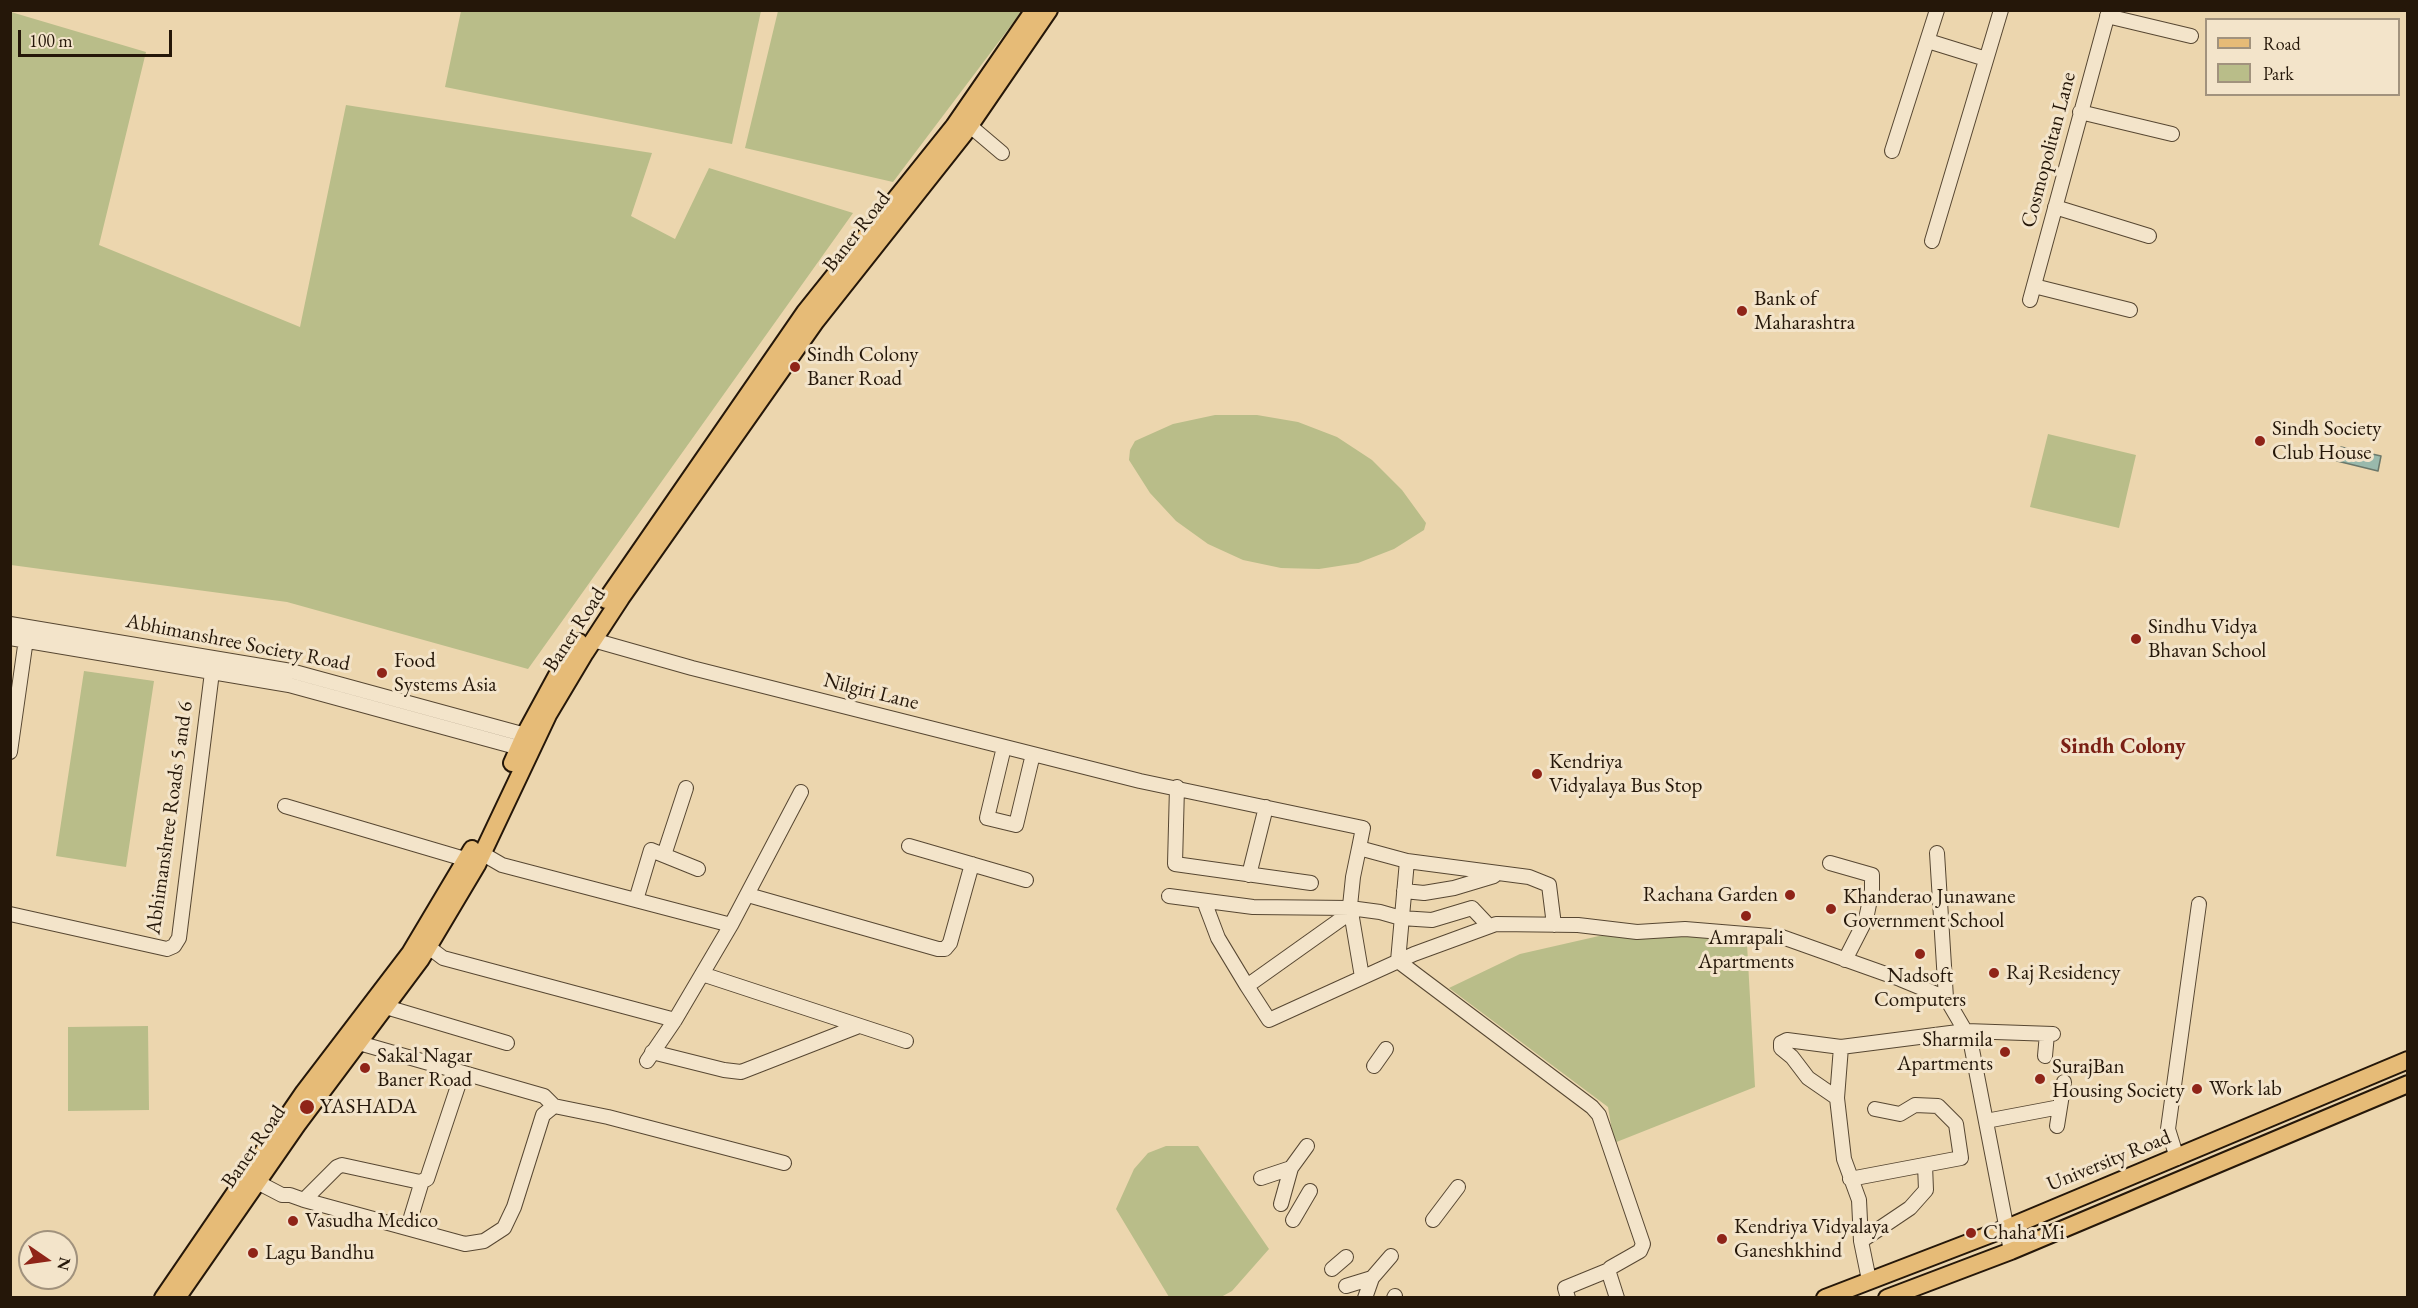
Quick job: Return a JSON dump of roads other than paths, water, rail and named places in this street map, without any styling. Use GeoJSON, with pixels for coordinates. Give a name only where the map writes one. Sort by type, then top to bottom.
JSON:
{"type":"FeatureCollection","features":[{"type":"Feature","properties":{"kind":"main road","name":"Baner Road"},"geometry":{"type":"LineString","coordinates":[[527,742],[796,337],[805,312],[954,126],[1034,10]]}},
{"type":"Feature","properties":{"kind":"main road","name":"Baner Road"},"geometry":{"type":"LineString","coordinates":[[177,1298],[259,1178],[386,1007],[475,857],[556,676],[611,592],[796,337],[969,125],[1049,10]]}},
{"type":"Feature","properties":{"kind":"main road","name":"Baner Road"},"geometry":{"type":"LineString","coordinates":[[163,1298],[304,1092],[396,974],[423,944]]}},
{"type":"Feature","properties":{"kind":"main road","name":"University Road"},"geometry":{"type":"LineString","coordinates":[[1825,1298],[2007,1228],[2408,1060]]}},
{"type":"Feature","properties":{"kind":"main road","name":"University Road"},"geometry":{"type":"LineString","coordinates":[[1887,1298],[2012,1251],[2408,1084]]}},
{"type":"Feature","properties":{"kind":"street"},"geometry":{"type":"LineString","coordinates":[[1892,151],[1937,10]]}},
{"type":"Feature","properties":{"kind":"street"},"geometry":{"type":"LineString","coordinates":[[1932,241],[2001,10]]}},
{"type":"Feature","properties":{"kind":"street"},"geometry":{"type":"LineString","coordinates":[[2108,13],[2191,36]]}},
{"type":"Feature","properties":{"kind":"street","name":"Cosmopolitan Lane"},"geometry":{"type":"LineString","coordinates":[[2030,300],[2108,13]]}},
{"type":"Feature","properties":{"kind":"street"},"geometry":{"type":"LineString","coordinates":[[1928,41],[1986,59]]}},
{"type":"Feature","properties":{"kind":"street"},"geometry":{"type":"LineString","coordinates":[[2080,112],[2172,134]]}},
{"type":"Feature","properties":{"kind":"street"},"geometry":{"type":"LineString","coordinates":[[969,125],[1002,153]]}},
{"type":"Feature","properties":{"kind":"street"},"geometry":{"type":"LineString","coordinates":[[2055,207],[2149,236]]}},
{"type":"Feature","properties":{"kind":"street"},"geometry":{"type":"LineString","coordinates":[[2034,286],[2130,310]]}},
{"type":"Feature","properties":{"kind":"street","name":"Abhimanshree Society Road"},"geometry":{"type":"LineString","coordinates":[[10,624],[27,634],[213,665],[527,742]]}},
{"type":"Feature","properties":{"kind":"street"},"geometry":{"type":"LineString","coordinates":[[10,752],[27,634]]}},
{"type":"Feature","properties":{"kind":"street","name":"Abhimanshree Society Road"},"geometry":{"type":"LineString","coordinates":[[10,638],[27,634]]}},
{"type":"Feature","properties":{"kind":"street","name":"Nilgiri Lane"},"geometry":{"type":"LineString","coordinates":[[593,640],[699,670],[1140,781],[1363,828],[1359,848]]}},
{"type":"Feature","properties":{"kind":"street","name":"Abhimanshree Roads 5 and 6"},"geometry":{"type":"LineString","coordinates":[[10,914],[167,950],[174,946],[179,938],[213,665]]}},
{"type":"Feature","properties":{"kind":"street"},"geometry":{"type":"LineString","coordinates":[[1004,747],[987,818],[997,821],[1016,825],[1033,754]]}},
{"type":"Feature","properties":{"kind":"street"},"geometry":{"type":"LineString","coordinates":[[1177,787],[1174,864],[1311,883]]}},
{"type":"Feature","properties":{"kind":"street"},"geometry":{"type":"LineString","coordinates":[[664,855],[686,788]]}},
{"type":"Feature","properties":{"kind":"street"},"geometry":{"type":"LineString","coordinates":[[801,792],[731,925],[675,1020],[650,1057],[741,1072],[859,1026]]}},
{"type":"Feature","properties":{"kind":"street"},"geometry":{"type":"LineString","coordinates":[[285,806],[731,925]]}},
{"type":"Feature","properties":{"kind":"street"},"geometry":{"type":"LineString","coordinates":[[1249,875],[1266,807]]}},
{"type":"Feature","properties":{"kind":"street"},"geometry":{"type":"LineString","coordinates":[[909,846],[1026,880]]}},
{"type":"Feature","properties":{"kind":"street"},"geometry":{"type":"LineString","coordinates":[[1362,977],[1351,910],[1353,877],[1359,848],[1407,861],[1529,877],[1549,885],[1554,925]]}},
{"type":"Feature","properties":{"kind":"street"},"geometry":{"type":"LineString","coordinates":[[636,900],[651,850],[698,869]]}},
{"type":"Feature","properties":{"kind":"street"},"geometry":{"type":"LineString","coordinates":[[1937,853],[1946,998],[1966,1031],[2012,1251]]}},
{"type":"Feature","properties":{"kind":"street"},"geometry":{"type":"LineString","coordinates":[[1398,961],[1407,861]]}},
{"type":"Feature","properties":{"kind":"street"},"geometry":{"type":"LineString","coordinates":[[1830,863],[1872,875],[1872,890],[1866,919],[1845,960]]}},
{"type":"Feature","properties":{"kind":"street"},"geometry":{"type":"LineString","coordinates":[[748,895],[938,949],[945,949],[950,943],[972,864]]}},
{"type":"Feature","properties":{"kind":"street"},"geometry":{"type":"LineString","coordinates":[[1404,891],[1424,893],[1454,888],[1499,874]]}},
{"type":"Feature","properties":{"kind":"street"},"geometry":{"type":"LineString","coordinates":[[1169,896],[1253,907],[1380,912],[1401,918],[1432,920],[1472,908],[1489,926]]}},
{"type":"Feature","properties":{"kind":"street"},"geometry":{"type":"LineString","coordinates":[[1204,902],[1218,938],[1269,1020],[1398,961],[1496,924],[1578,925],[1637,932],[1685,929],[1782,937],[1946,998]]}},
{"type":"Feature","properties":{"kind":"street"},"geometry":{"type":"LineString","coordinates":[[2177,1158],[2168,1129],[2199,904]]}},
{"type":"Feature","properties":{"kind":"street"},"geometry":{"type":"LineString","coordinates":[[1247,986],[1351,910]]}},
{"type":"Feature","properties":{"kind":"street"},"geometry":{"type":"LineString","coordinates":[[423,944],[443,958],[675,1020]]}},
{"type":"Feature","properties":{"kind":"street"},"geometry":{"type":"LineString","coordinates":[[1398,961],[1596,1110],[1643,1242],[1640,1251],[1611,1266],[1609,1270],[1565,1288],[1568,1298]]}},
{"type":"Feature","properties":{"kind":"street"},"geometry":{"type":"LineString","coordinates":[[702,975],[906,1041]]}},
{"type":"Feature","properties":{"kind":"street"},"geometry":{"type":"LineString","coordinates":[[386,1007],[507,1043]]}},
{"type":"Feature","properties":{"kind":"street"},"geometry":{"type":"LineString","coordinates":[[1837,1098],[1808,1078],[1781,1048],[1781,1043],[1786,1040],[1841,1047],[1966,1031],[2050,1034],[2045,1056]]}},
{"type":"Feature","properties":{"kind":"street"},"geometry":{"type":"LineString","coordinates":[[358,1043],[544,1096],[554,1106],[608,1117],[784,1163]]}},
{"type":"Feature","properties":{"kind":"street"},"geometry":{"type":"LineString","coordinates":[[1841,1047],[1837,1098],[1844,1159],[1858,1200],[1861,1241],[1869,1280]]}},
{"type":"Feature","properties":{"kind":"street"},"geometry":{"type":"LineString","coordinates":[[1374,1066],[1386,1049]]}},
{"type":"Feature","properties":{"kind":"street"},"geometry":{"type":"LineString","coordinates":[[408,1227],[422,1182],[429,1176],[462,1074]]}},
{"type":"Feature","properties":{"kind":"street"},"geometry":{"type":"LineString","coordinates":[[2057,1126],[2064,1082]]}},
{"type":"Feature","properties":{"kind":"street"},"geometry":{"type":"LineString","coordinates":[[1850,1179],[1961,1158],[1956,1124],[1938,1106],[1915,1105],[1900,1114],[1875,1109]]}},
{"type":"Feature","properties":{"kind":"street"},"geometry":{"type":"LineString","coordinates":[[259,1178],[286,1188],[290,1195],[304,1200],[465,1244],[484,1241],[504,1228],[514,1207],[543,1115],[554,1106]]}},
{"type":"Feature","properties":{"kind":"street"},"geometry":{"type":"LineString","coordinates":[[1986,1121],[2060,1107]]}},
{"type":"Feature","properties":{"kind":"street"},"geometry":{"type":"LineString","coordinates":[[1281,1204],[1291,1168],[1306,1146]]}},
{"type":"Feature","properties":{"kind":"street"},"geometry":{"type":"LineString","coordinates":[[304,1200],[337,1167],[342,1165],[422,1182]]}},
{"type":"Feature","properties":{"kind":"street"},"geometry":{"type":"LineString","coordinates":[[1861,1241],[1910,1208],[1926,1190],[1925,1166]]}},
{"type":"Feature","properties":{"kind":"street"},"geometry":{"type":"LineString","coordinates":[[1261,1178],[1291,1168]]}},
{"type":"Feature","properties":{"kind":"street"},"geometry":{"type":"LineString","coordinates":[[1433,1220],[1458,1187]]}},
{"type":"Feature","properties":{"kind":"street"},"geometry":{"type":"LineString","coordinates":[[1293,1220],[1310,1191]]}},
{"type":"Feature","properties":{"kind":"street"},"geometry":{"type":"LineString","coordinates":[[1365,1298],[1372,1278],[1391,1256]]}},
{"type":"Feature","properties":{"kind":"street"},"geometry":{"type":"LineString","coordinates":[[1332,1269],[1346,1257]]}},
{"type":"Feature","properties":{"kind":"street"},"geometry":{"type":"LineString","coordinates":[[1609,1270],[1617,1298]]}},
{"type":"Feature","properties":{"kind":"street"},"geometry":{"type":"LineString","coordinates":[[1346,1286],[1372,1278]]}},
{"type":"Feature","properties":{"kind":"place","name":"Bank of Maharashtra"},"geometry":{"type":"Point","coordinates":[1742,311]}},
{"type":"Feature","properties":{"kind":"place","name":"Sindh Colony Baner Road"},"geometry":{"type":"Point","coordinates":[795,367]}},
{"type":"Feature","properties":{"kind":"place","name":"Sindh Society Club House"},"geometry":{"type":"Point","coordinates":[2260,441]}},
{"type":"Feature","properties":{"kind":"place","name":"Sindhu Vidya Bhavan School"},"geometry":{"type":"Point","coordinates":[2136,639]}},
{"type":"Feature","properties":{"kind":"place","name":"Food Systems Asia"},"geometry":{"type":"Point","coordinates":[382,673]}},
{"type":"Feature","properties":{"kind":"place","name":"Kendriya Vidyalaya Bus Stop"},"geometry":{"type":"Point","coordinates":[1537,774]}},
{"type":"Feature","properties":{"kind":"place","name":"Rachana Garden"},"geometry":{"type":"Point","coordinates":[1790,895]}},
{"type":"Feature","properties":{"kind":"place","name":"Khanderao Junawane Government School"},"geometry":{"type":"Point","coordinates":[1831,909]}},
{"type":"Feature","properties":{"kind":"place","name":"Amrapali Apartments"},"geometry":{"type":"Point","coordinates":[1746,916]}},
{"type":"Feature","properties":{"kind":"place","name":"Nadsoft Computers"},"geometry":{"type":"Point","coordinates":[1920,954]}},
{"type":"Feature","properties":{"kind":"place","name":"Raj Residency"},"geometry":{"type":"Point","coordinates":[1994,973]}},
{"type":"Feature","properties":{"kind":"place","name":"Sharmila Apartments"},"geometry":{"type":"Point","coordinates":[2005,1052]}},
{"type":"Feature","properties":{"kind":"place","name":"Sakal Nagar Baner Road"},"geometry":{"type":"Point","coordinates":[365,1068]}},
{"type":"Feature","properties":{"kind":"place","name":"SurajBan Housing Society"},"geometry":{"type":"Point","coordinates":[2040,1079]}},
{"type":"Feature","properties":{"kind":"place","name":"Work lab"},"geometry":{"type":"Point","coordinates":[2197,1089]}},
{"type":"Feature","properties":{"kind":"place","name":"YASHADA"},"geometry":{"type":"Point","coordinates":[307,1107]}},
{"type":"Feature","properties":{"kind":"place","name":"Vasudha Medico"},"geometry":{"type":"Point","coordinates":[293,1221]}},
{"type":"Feature","properties":{"kind":"place","name":"Chaha Mi"},"geometry":{"type":"Point","coordinates":[1971,1233]}},
{"type":"Feature","properties":{"kind":"place","name":"Kendriya Vidyalaya Ganeshkhind"},"geometry":{"type":"Point","coordinates":[1722,1239]}},
{"type":"Feature","properties":{"kind":"place","name":"Lagu Bandhu"},"geometry":{"type":"Point","coordinates":[253,1253]}},
{"type":"Feature","properties":{"kind":"district","name":"Sindh Colony"},"geometry":{"type":"Point","coordinates":[2123,747]}}]}
